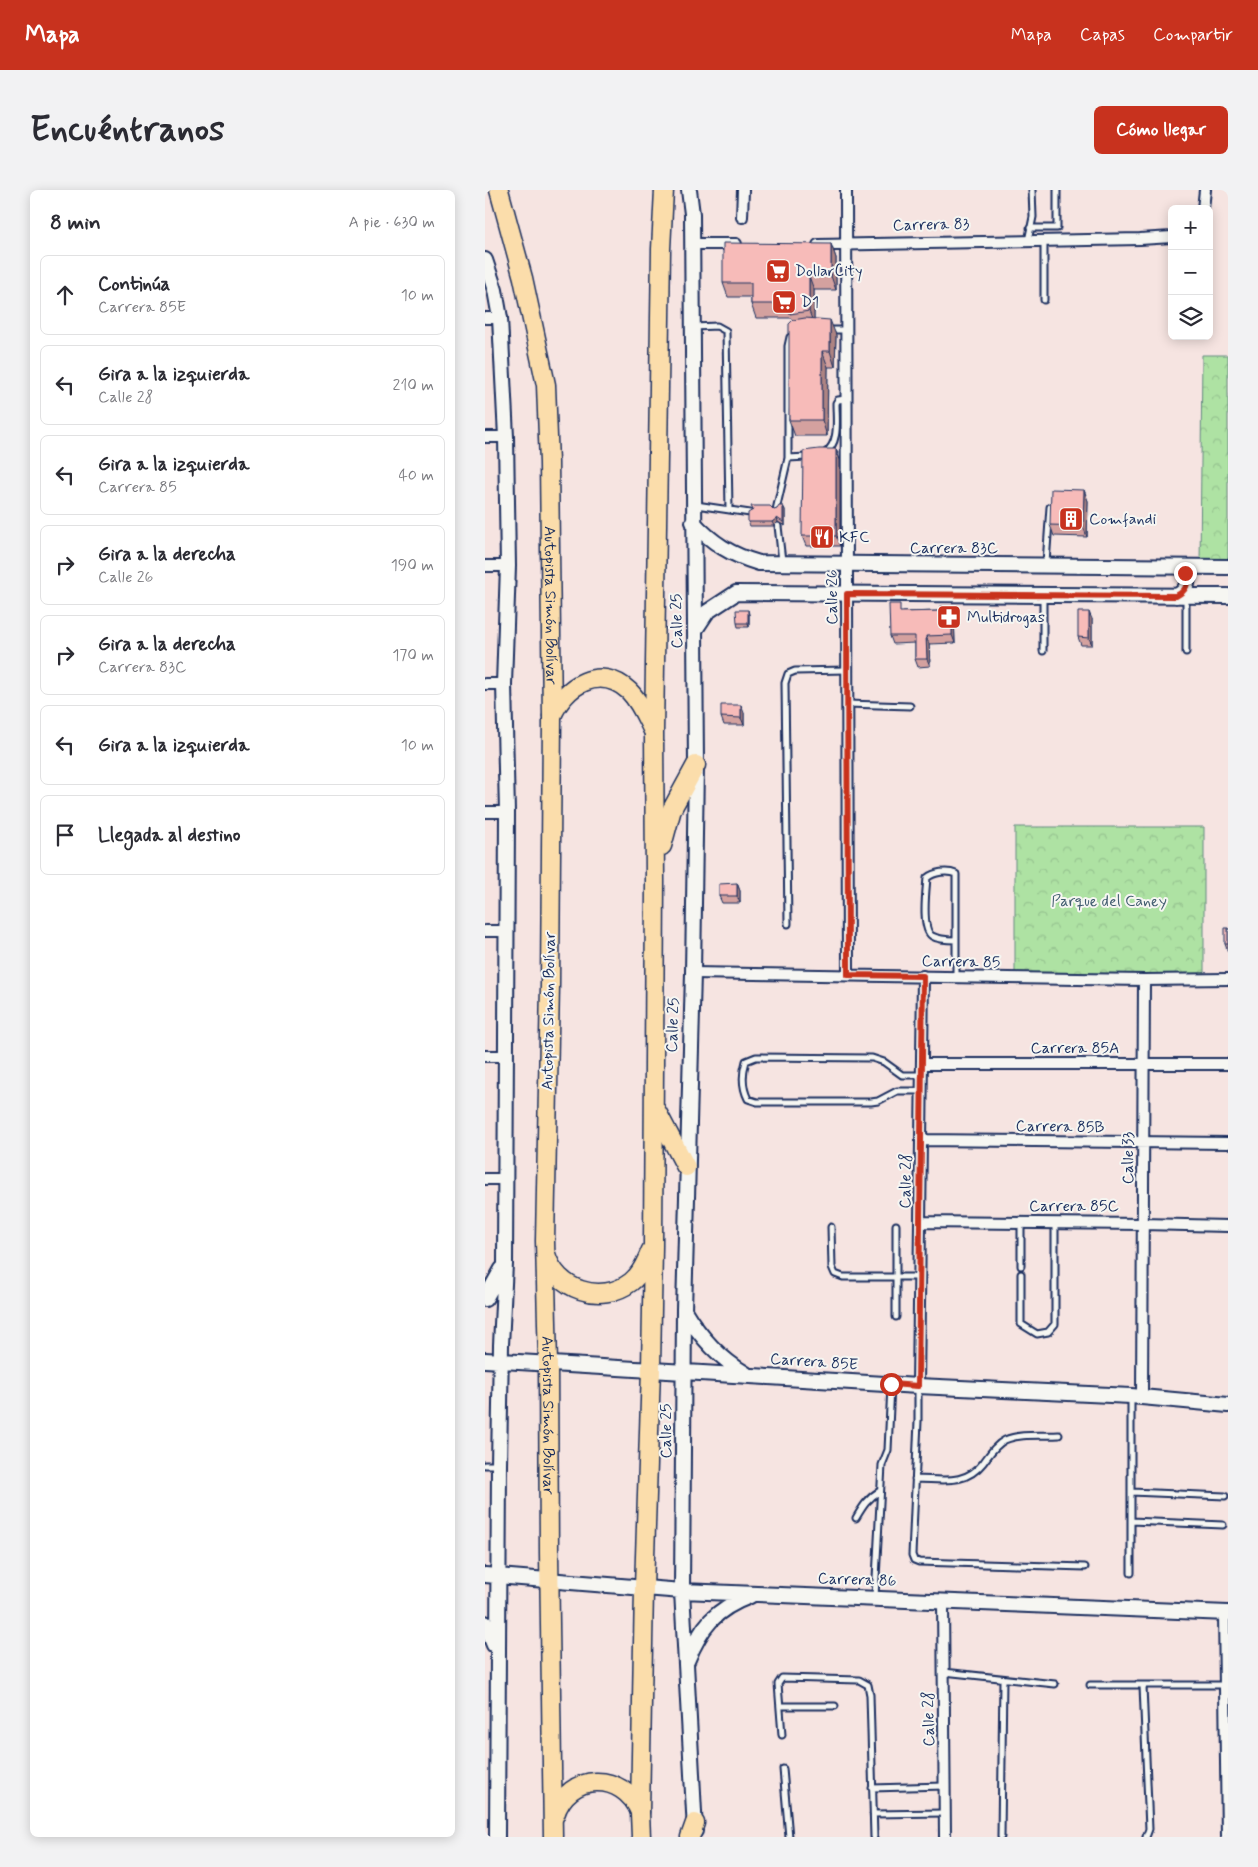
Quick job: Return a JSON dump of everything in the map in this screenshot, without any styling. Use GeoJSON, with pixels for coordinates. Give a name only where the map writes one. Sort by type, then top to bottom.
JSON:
{"type":"FeatureCollection","features":[{"type":"Feature","properties":{"kind":"highway","name":"Autopista Simón Bolívar"},"geometry":{"type":"LineString","coordinates":[[499,190],[523,278],[546,385],[549,463],[552,718],[545,1242],[553,1830]]}},
{"type":"Feature","properties":{"kind":"highway"},"geometry":{"type":"LineString","coordinates":[[641,1837],[644,1588],[651,1370],[655,1108],[654,734],[661,249],[664,190]]}},
{"type":"Feature","properties":{"kind":"highway"},"geometry":{"type":"LineString","coordinates":[[552,718],[562,697],[573,687],[593,679],[608,680],[621,685],[637,700],[654,734]]}},
{"type":"Feature","properties":{"kind":"highway"},"geometry":{"type":"LineString","coordinates":[[655,881],[664,834],[672,809],[696,765]]}},
{"type":"Feature","properties":{"kind":"highway"},"geometry":{"type":"LineString","coordinates":[[655,1108],[686,1167]]}},
{"type":"Feature","properties":{"kind":"highway"},"geometry":{"type":"LineString","coordinates":[[545,1242],[547,1258],[555,1273],[567,1284],[591,1293],[608,1293],[631,1282],[643,1268],[653,1246]]}},
{"type":"Feature","properties":{"kind":"highway"},"geometry":{"type":"LineString","coordinates":[[553,1830],[560,1803],[580,1785],[593,1782],[607,1783],[620,1788],[632,1798],[640,1813]]}},
{"type":"Feature","properties":{"kind":"street","name":"Calle 25"},"geometry":{"type":"LineString","coordinates":[[689,190],[692,214]]}},
{"type":"Feature","properties":{"kind":"street","name":"Calle 25"},"geometry":{"type":"LineString","coordinates":[[693,190],[693,522],[696,765],[693,973],[686,1167],[682,1591],[693,1832]]}},
{"type":"Feature","properties":{"kind":"street"},"geometry":{"type":"LineString","coordinates":[[743,190],[743,217]]}},
{"type":"Feature","properties":{"kind":"street","name":"Calle 26"},"geometry":{"type":"LineString","coordinates":[[845,190],[848,975]]}},
{"type":"Feature","properties":{"kind":"street"},"geometry":{"type":"LineString","coordinates":[[1203,205],[1205,190]]}},
{"type":"Feature","properties":{"kind":"street","name":"Carrera 83"},"geometry":{"type":"LineString","coordinates":[[807,245],[1168,237]]}},
{"type":"Feature","properties":{"kind":"street"},"geometry":{"type":"LineString","coordinates":[[692,244],[749,244]]}},
{"type":"Feature","properties":{"kind":"street"},"geometry":{"type":"LineString","coordinates":[[486,260],[495,290],[500,318],[506,437],[508,566],[504,684],[507,812],[505,1264],[501,1361],[492,1465],[491,1576],[497,1659],[497,1837]]}},
{"type":"Feature","properties":{"kind":"street"},"geometry":{"type":"LineString","coordinates":[[485,318],[500,318]]}},
{"type":"Feature","properties":{"kind":"street"},"geometry":{"type":"LineString","coordinates":[[485,437],[506,437]]}},
{"type":"Feature","properties":{"kind":"street","name":"Carrera 83C"},"geometry":{"type":"LineString","coordinates":[[693,522],[718,546],[740,558],[759,563],[1228,567]]}},
{"type":"Feature","properties":{"kind":"street"},"geometry":{"type":"LineString","coordinates":[[485,566],[508,566]]}},
{"type":"Feature","properties":{"kind":"street"},"geometry":{"type":"LineString","coordinates":[[1177,567],[1185,573],[1188,582],[1181,595]]}},
{"type":"Feature","properties":{"kind":"street"},"geometry":{"type":"LineString","coordinates":[[695,630],[707,612],[736,593],[1228,596]]}},
{"type":"Feature","properties":{"kind":"street"},"geometry":{"type":"LineString","coordinates":[[485,684],[504,684]]}},
{"type":"Feature","properties":{"kind":"street"},"geometry":{"type":"LineString","coordinates":[[485,812],[507,812]]}},
{"type":"Feature","properties":{"kind":"street"},"geometry":{"type":"LineString","coordinates":[[485,931],[506,931]]}},
{"type":"Feature","properties":{"kind":"street","name":"Carrera 85"},"geometry":{"type":"LineString","coordinates":[[693,973],[1143,980],[1228,979]]}},
{"type":"Feature","properties":{"kind":"street","name":"Calle 28"},"geometry":{"type":"LineString","coordinates":[[918,1386],[923,976]]}},
{"type":"Feature","properties":{"kind":"street","name":"Calle 33"},"geometry":{"type":"LineString","coordinates":[[1136,1396],[1143,1224],[1143,980]]}},
{"type":"Feature","properties":{"kind":"street"},"geometry":{"type":"LineString","coordinates":[[485,1056],[507,1056]]}},
{"type":"Feature","properties":{"kind":"street","name":"Carrera 85A"},"geometry":{"type":"LineString","coordinates":[[922,1064],[1228,1064]]}},
{"type":"Feature","properties":{"kind":"street","name":"Carrera 85B"},"geometry":{"type":"LineString","coordinates":[[921,1140],[1228,1143]]}},
{"type":"Feature","properties":{"kind":"street"},"geometry":{"type":"LineString","coordinates":[[485,1179],[505,1179]]}},
{"type":"Feature","properties":{"kind":"street","name":"Carrera 85C"},"geometry":{"type":"LineString","coordinates":[[920,1222],[1228,1226]]}},
{"type":"Feature","properties":{"kind":"street"},"geometry":{"type":"LineString","coordinates":[[485,1300],[505,1264]]}},
{"type":"Feature","properties":{"kind":"street"},"geometry":{"type":"LineString","coordinates":[[684,1310],[706,1342],[719,1356],[747,1375]]}},
{"type":"Feature","properties":{"kind":"street"},"geometry":{"type":"LineString","coordinates":[[485,1360],[548,1364]]}},
{"type":"Feature","properties":{"kind":"street","name":"Carrera 85E"},"geometry":{"type":"LineString","coordinates":[[548,1364],[918,1386],[1136,1396],[1228,1405]]}},
{"type":"Feature","properties":{"kind":"street","name":"Carrera 86"},"geometry":{"type":"LineString","coordinates":[[491,1576],[682,1591],[1226,1613]]}},
{"type":"Feature","properties":{"kind":"street"},"geometry":{"type":"LineString","coordinates":[[685,1666],[697,1638],[714,1617],[739,1600],[755,1594]]}},
{"type":"Feature","properties":{"kind":"street","name":"Calle 28"},"geometry":{"type":"LineString","coordinates":[[943,1601],[945,1837]]}},
{"type":"Feature","properties":{"kind":"street"},"geometry":{"type":"LineString","coordinates":[[1226,1613],[1227,1837]]}},
{"type":"Feature","properties":{"kind":"street"},"geometry":{"type":"LineString","coordinates":[[485,1623],[497,1659]]}},
{"type":"Feature","properties":{"kind":"lane"},"geometry":{"type":"LineString","coordinates":[[1028,241],[1033,217],[1033,190]]}},
{"type":"Feature","properties":{"kind":"lane"},"geometry":{"type":"LineString","coordinates":[[1057,190],[1058,240]]}},
{"type":"Feature","properties":{"kind":"lane"},"geometry":{"type":"LineString","coordinates":[[1030,228],[1057,228]]}},
{"type":"Feature","properties":{"kind":"lane"},"geometry":{"type":"LineString","coordinates":[[1044,241],[1044,300]]}},
{"type":"Feature","properties":{"kind":"lane"},"geometry":{"type":"LineString","coordinates":[[692,326],[717,326],[726,331],[729,510]]}},
{"type":"Feature","properties":{"kind":"lane"},"geometry":{"type":"LineString","coordinates":[[824,330],[846,330]]}},
{"type":"Feature","properties":{"kind":"lane"},"geometry":{"type":"LineString","coordinates":[[776,510],[788,458],[788,346],[791,336],[795,332]]}},
{"type":"Feature","properties":{"kind":"lane"},"geometry":{"type":"LineString","coordinates":[[819,456],[828,452],[836,436],[836,404],[839,400],[846,399]]}},
{"type":"Feature","properties":{"kind":"lane"},"geometry":{"type":"LineString","coordinates":[[788,458],[811,457]]}},
{"type":"Feature","properties":{"kind":"lane"},"geometry":{"type":"LineString","coordinates":[[693,504],[750,513]]}},
{"type":"Feature","properties":{"kind":"lane"},"geometry":{"type":"LineString","coordinates":[[1046,566],[1050,507]]}},
{"type":"Feature","properties":{"kind":"lane"},"geometry":{"type":"LineString","coordinates":[[778,526],[782,564]]}},
{"type":"Feature","properties":{"kind":"lane"},"geometry":{"type":"LineString","coordinates":[[1043,595],[1043,652]]}},
{"type":"Feature","properties":{"kind":"lane"},"geometry":{"type":"LineString","coordinates":[[1181,595],[1186,652]]}},
{"type":"Feature","properties":{"kind":"lane"},"geometry":{"type":"LineString","coordinates":[[788,924],[785,683],[788,674],[795,671],[847,670]]}},
{"type":"Feature","properties":{"kind":"lane"},"geometry":{"type":"LineString","coordinates":[[847,704],[910,706]]}},
{"type":"Feature","properties":{"kind":"lane"},"geometry":{"type":"LineString","coordinates":[[956,940],[944,940],[932,936],[926,928],[927,878],[933,873],[953,872],[956,874],[956,940],[956,976]]}},
{"type":"Feature","properties":{"kind":"lane"},"geometry":{"type":"LineString","coordinates":[[922,1075],[902,1075],[883,1062],[872,1058],[756,1057],[746,1061],[743,1070],[744,1091],[748,1099],[757,1102],[871,1102],[878,1101],[897,1090],[922,1090]]}},
{"type":"Feature","properties":{"kind":"lane"},"geometry":{"type":"LineString","coordinates":[[1021,1223],[1021,1266]]}},
{"type":"Feature","properties":{"kind":"lane"},"geometry":{"type":"LineString","coordinates":[[1021,1274],[1021,1324],[1037,1334],[1048,1332],[1055,1324],[1055,1224]]}},
{"type":"Feature","properties":{"kind":"lane"},"geometry":{"type":"LineString","coordinates":[[896,1225],[896,1317]]}},
{"type":"Feature","properties":{"kind":"lane"},"geometry":{"type":"LineString","coordinates":[[831,1227],[832,1267],[835,1274],[843,1277],[919,1277]]}},
{"type":"Feature","properties":{"kind":"lane"},"geometry":{"type":"LineString","coordinates":[[875,1598],[882,1465],[888,1450],[891,1384]]}},
{"type":"Feature","properties":{"kind":"lane"},"geometry":{"type":"LineString","coordinates":[[918,1386],[912,1555],[915,1560],[919,1562],[1085,1567]]}},
{"type":"Feature","properties":{"kind":"lane"},"geometry":{"type":"LineString","coordinates":[[1131,1573],[1131,1492],[1136,1396]]}},
{"type":"Feature","properties":{"kind":"lane"},"geometry":{"type":"LineString","coordinates":[[915,1479],[958,1480],[976,1472],[1003,1441],[1014,1437],[1059,1435]]}},
{"type":"Feature","properties":{"kind":"lane"},"geometry":{"type":"LineString","coordinates":[[855,1518],[864,1504],[881,1491]]}},
{"type":"Feature","properties":{"kind":"lane"},"geometry":{"type":"LineString","coordinates":[[1131,1492],[1225,1496]]}},
{"type":"Feature","properties":{"kind":"lane"},"geometry":{"type":"LineString","coordinates":[[1131,1521],[1223,1525]]}},
{"type":"Feature","properties":{"kind":"lane"},"geometry":{"type":"LineString","coordinates":[[944,1672],[1055,1684]]}},
{"type":"Feature","properties":{"kind":"lane"},"geometry":{"type":"LineString","coordinates":[[782,1735],[778,1684],[782,1678],[859,1680],[867,1685],[870,1694],[874,1837]]}},
{"type":"Feature","properties":{"kind":"lane"},"geometry":{"type":"LineString","coordinates":[[1001,1837],[1003,1679]]}},
{"type":"Feature","properties":{"kind":"lane"},"geometry":{"type":"LineString","coordinates":[[1090,1684],[1143,1686],[1225,1685]]}},
{"type":"Feature","properties":{"kind":"lane"},"geometry":{"type":"LineString","coordinates":[[1143,1686],[1149,1829],[1146,1837]]}},
{"type":"Feature","properties":{"kind":"lane"},"geometry":{"type":"LineString","coordinates":[[780,1706],[835,1706]]}},
{"type":"Feature","properties":{"kind":"lane"},"geometry":{"type":"LineString","coordinates":[[783,1769],[789,1837]]}},
{"type":"Feature","properties":{"kind":"lane"},"geometry":{"type":"LineString","coordinates":[[872,1788],[945,1786]]}},
{"type":"Feature","properties":{"kind":"lane"},"geometry":{"type":"LineString","coordinates":[[873,1814],[945,1813]]}},
{"type":"Feature","properties":{"kind":"green space"},"geometry":{"type":"Polygon","coordinates":[[[1202,355],[1228,355],[1228,567],[1200,567],[1202,355]]]}},
{"type":"Feature","properties":{"kind":"green space","name":"Parque del Caney"},"geometry":{"type":"Polygon","coordinates":[[[1015,827],[1204,827],[1204,975],[1015,975],[1015,827]]]}},
{"type":"Feature","properties":{"kind":"building"},"geometry":{"type":"Polygon","coordinates":[[[723,243],[831,244],[831,276],[809,276],[809,311],[790,314],[790,304],[751,304],[751,283],[723,283],[723,243]]]}},
{"type":"Feature","properties":{"kind":"building"},"geometry":{"type":"Polygon","coordinates":[[[805,318],[830,320],[830,351],[822,351],[822,420],[789,420],[789,324],[793,320],[805,318]]]}},
{"type":"Feature","properties":{"kind":"building"},"geometry":{"type":"Polygon","coordinates":[[[836,449],[836,536],[802,536],[803,451],[836,449]]]}},
{"type":"Feature","properties":{"kind":"building","name":"Comfandi"},"geometry":{"type":"Polygon","coordinates":[[[1051,489],[1084,490],[1083,526],[1050,525],[1051,489]]]}},
{"type":"Feature","properties":{"kind":"building"},"geometry":{"type":"Polygon","coordinates":[[[751,506],[770,506],[774,510],[779,506],[783,506],[783,522],[777,518],[772,522],[748,522],[748,513],[753,510],[751,506]]]}},
{"type":"Feature","properties":{"kind":"building"},"geometry":{"type":"Polygon","coordinates":[[[889,604],[900,604],[900,612],[941,611],[941,606],[952,606],[952,635],[926,636],[927,659],[915,659],[915,636],[890,636],[889,604]]]}},
{"type":"Feature","properties":{"kind":"building"},"geometry":{"type":"Polygon","coordinates":[[[736,610],[748,610],[748,623],[737,623],[736,610]]]}},
{"type":"Feature","properties":{"kind":"building"},"geometry":{"type":"Polygon","coordinates":[[[1078,612],[1089,612],[1089,638],[1078,637],[1078,612]]]}},
{"type":"Feature","properties":{"kind":"building"},"geometry":{"type":"Polygon","coordinates":[[[721,705],[741,705],[741,718],[721,717],[721,705]]]}},
{"type":"Feature","properties":{"kind":"building"},"geometry":{"type":"Polygon","coordinates":[[[737,883],[737,896],[719,896],[719,884],[737,883]]]}},
{"type":"Feature","properties":{"kind":"building"},"geometry":{"type":"Polygon","coordinates":[[[1225,928],[1228,928],[1228,944],[1225,944],[1225,928]]]}},
{"type":"Feature","properties":{"kind":"place","name":"DollarCity"},"geometry":{"type":"Point","coordinates":[778,271]}},
{"type":"Feature","properties":{"kind":"place","name":"D1"},"geometry":{"type":"Point","coordinates":[784,302]}},
{"type":"Feature","properties":{"kind":"place","name":"Comfandi"},"geometry":{"type":"Point","coordinates":[1071,519]}},
{"type":"Feature","properties":{"kind":"place","name":"KFC"},"geometry":{"type":"Point","coordinates":[822,537]}},
{"type":"Feature","properties":{"kind":"place","name":"Multidrogas"},"geometry":{"type":"Point","coordinates":[949,617]}},
{"type":"Feature","properties":{"kind":"route"},"geometry":{"type":"LineString","coordinates":[[891,1384],[918,1386],[923,976],[848,975],[847,594],[1176,596],[1181,594],[1187,587],[1188,582],[1185,573]]}}]}
